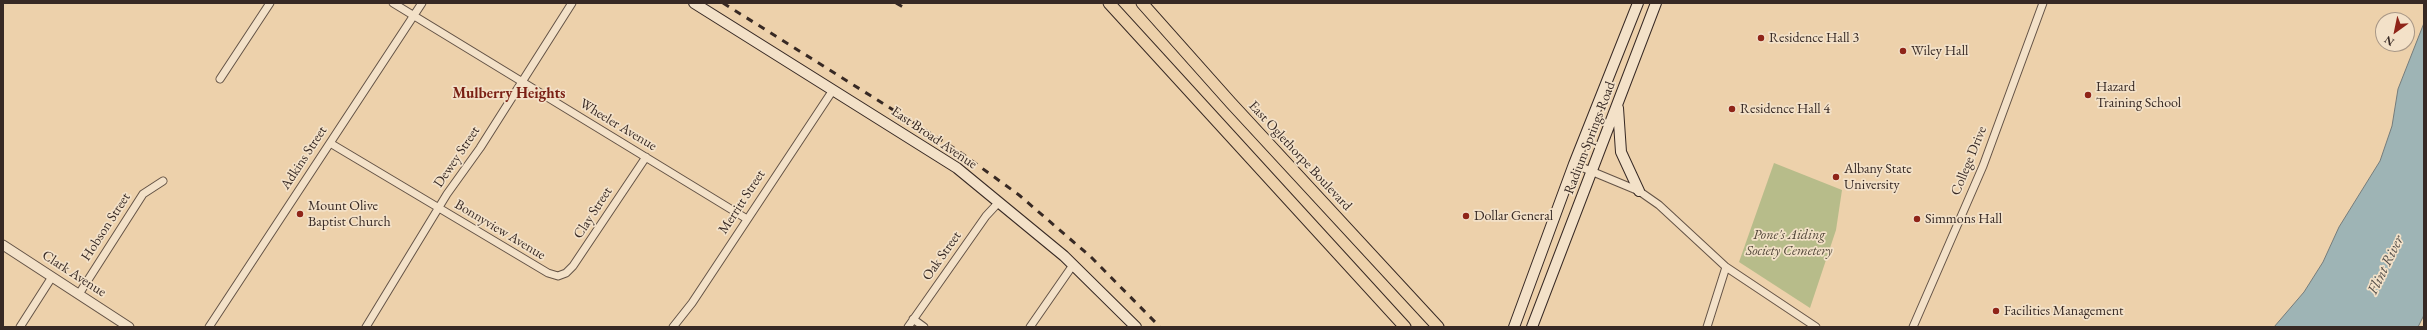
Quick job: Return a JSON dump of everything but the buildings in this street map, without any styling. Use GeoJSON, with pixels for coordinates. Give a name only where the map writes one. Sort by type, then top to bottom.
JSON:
{"type":"FeatureCollection","features":[{"type":"Feature","properties":{"kind":"main road","name":"East Broad Avenue"},"geometry":{"type":"LineString","coordinates":[[694,3],[957,168],[1073,265],[1136,327]]}},
{"type":"Feature","properties":{"kind":"main road"},"geometry":{"type":"LineString","coordinates":[[1109,3],[1405,327]]}},
{"type":"Feature","properties":{"kind":"main road","name":"East Oglethorpe Boulevard"},"geometry":{"type":"LineString","coordinates":[[1142,3],[1231,104],[1438,327]]}},
{"type":"Feature","properties":{"kind":"main road","name":"Radium Springs Road"},"geometry":{"type":"LineString","coordinates":[[1514,327],[1574,164],[1638,3]]}},
{"type":"Feature","properties":{"kind":"main road","name":"Radium Springs Road"},"geometry":{"type":"LineString","coordinates":[[1532,327],[1656,3]]}},
{"type":"Feature","properties":{"kind":"main road"},"geometry":{"type":"LineString","coordinates":[[1618,104],[1621,152],[1639,191]]}},
{"type":"Feature","properties":{"kind":"street"},"geometry":{"type":"LineString","coordinates":[[220,79],[270,3]]}},
{"type":"Feature","properties":{"kind":"street","name":"Wheeler Avenue"},"geometry":{"type":"LineString","coordinates":[[393,3],[522,80],[747,219]]}},
{"type":"Feature","properties":{"kind":"street","name":"Adkins Street"},"geometry":{"type":"LineString","coordinates":[[209,327],[422,3]]}},
{"type":"Feature","properties":{"kind":"street","name":"Dewey Street"},"geometry":{"type":"LineString","coordinates":[[366,327],[438,208],[461,176],[572,3]]}},
{"type":"Feature","properties":{"kind":"street","name":"College Drive"},"geometry":{"type":"LineString","coordinates":[[1913,327],[1983,166],[2043,3]]}},
{"type":"Feature","properties":{"kind":"street","name":"Merritt Street"},"geometry":{"type":"LineString","coordinates":[[674,327],[692,303],[833,90]]}},
{"type":"Feature","properties":{"kind":"street","name":"Bonnyview Avenue"},"geometry":{"type":"LineString","coordinates":[[330,143],[548,273],[555,275]]}},
{"type":"Feature","properties":{"kind":"street","name":"Clay Street"},"geometry":{"type":"LineString","coordinates":[[555,275],[566,273],[573,266],[646,157]]}},
{"type":"Feature","properties":{"kind":"street"},"geometry":{"type":"LineString","coordinates":[[1574,164],[1592,170],[1639,191],[1659,205],[1726,267],[1816,327]]}},
{"type":"Feature","properties":{"kind":"street","name":"Hobson Street"},"geometry":{"type":"LineString","coordinates":[[79,294],[143,194],[163,181]]}},
{"type":"Feature","properties":{"kind":"street","name":"Oak Street"},"geometry":{"type":"LineString","coordinates":[[908,327],[986,216],[999,202]]}},
{"type":"Feature","properties":{"kind":"street","name":"Clark Avenue"},"geometry":{"type":"LineString","coordinates":[[3,245],[129,327]]}},
{"type":"Feature","properties":{"kind":"street"},"geometry":{"type":"LineString","coordinates":[[1030,327],[1073,265]]}},
{"type":"Feature","properties":{"kind":"street"},"geometry":{"type":"LineString","coordinates":[[1707,327],[1726,267]]}},
{"type":"Feature","properties":{"kind":"street"},"geometry":{"type":"LineString","coordinates":[[20,327],[52,276]]}},
{"type":"Feature","properties":{"kind":"street"},"geometry":{"type":"LineString","coordinates":[[913,319],[924,327]]}},
{"type":"Feature","properties":{"kind":"green space","name":"Pone's Aiding Society Cemetery"},"geometry":{"type":"Polygon","coordinates":[[[1774,163],[1842,190],[1836,230],[1810,308],[1739,262],[1774,163]]]}},
{"type":"Feature","properties":{"kind":"water","name":"Flint River"},"geometry":{"type":"Polygon","coordinates":[[[2424,23],[2424,315],[2418,327],[2274,327],[2304,292],[2323,262],[2339,227],[2380,161],[2392,126],[2398,89],[2413,52],[2415,52],[2415,46],[2424,23]]]}},
{"type":"Feature","properties":{"kind":"railway"},"geometry":{"type":"LineString","coordinates":[[723,3],[957,150],[1019,195],[1091,257],[1160,327]]}},
{"type":"Feature","properties":{"kind":"railway"},"geometry":{"type":"LineString","coordinates":[[896,3],[903,7]]}},
{"type":"Feature","properties":{"kind":"place","name":"Residence Hall 3"},"geometry":{"type":"Point","coordinates":[1761,38]}},
{"type":"Feature","properties":{"kind":"place","name":"Wiley Hall"},"geometry":{"type":"Point","coordinates":[1903,51]}},
{"type":"Feature","properties":{"kind":"place","name":"Hazard Training School"},"geometry":{"type":"Point","coordinates":[2088,95]}},
{"type":"Feature","properties":{"kind":"place","name":"Residence Hall 4"},"geometry":{"type":"Point","coordinates":[1732,109]}},
{"type":"Feature","properties":{"kind":"place","name":"Albany State University"},"geometry":{"type":"Point","coordinates":[1836,177]}},
{"type":"Feature","properties":{"kind":"place","name":"Mount Olive Baptist Church"},"geometry":{"type":"Point","coordinates":[300,214]}},
{"type":"Feature","properties":{"kind":"place","name":"Dollar General"},"geometry":{"type":"Point","coordinates":[1466,216]}},
{"type":"Feature","properties":{"kind":"place","name":"Simmons Hall"},"geometry":{"type":"Point","coordinates":[1917,219]}},
{"type":"Feature","properties":{"kind":"place","name":"Facilities Management"},"geometry":{"type":"Point","coordinates":[1996,311]}},
{"type":"Feature","properties":{"kind":"district","name":"Mulberry Heights"},"geometry":{"type":"Point","coordinates":[509,94]}}]}
